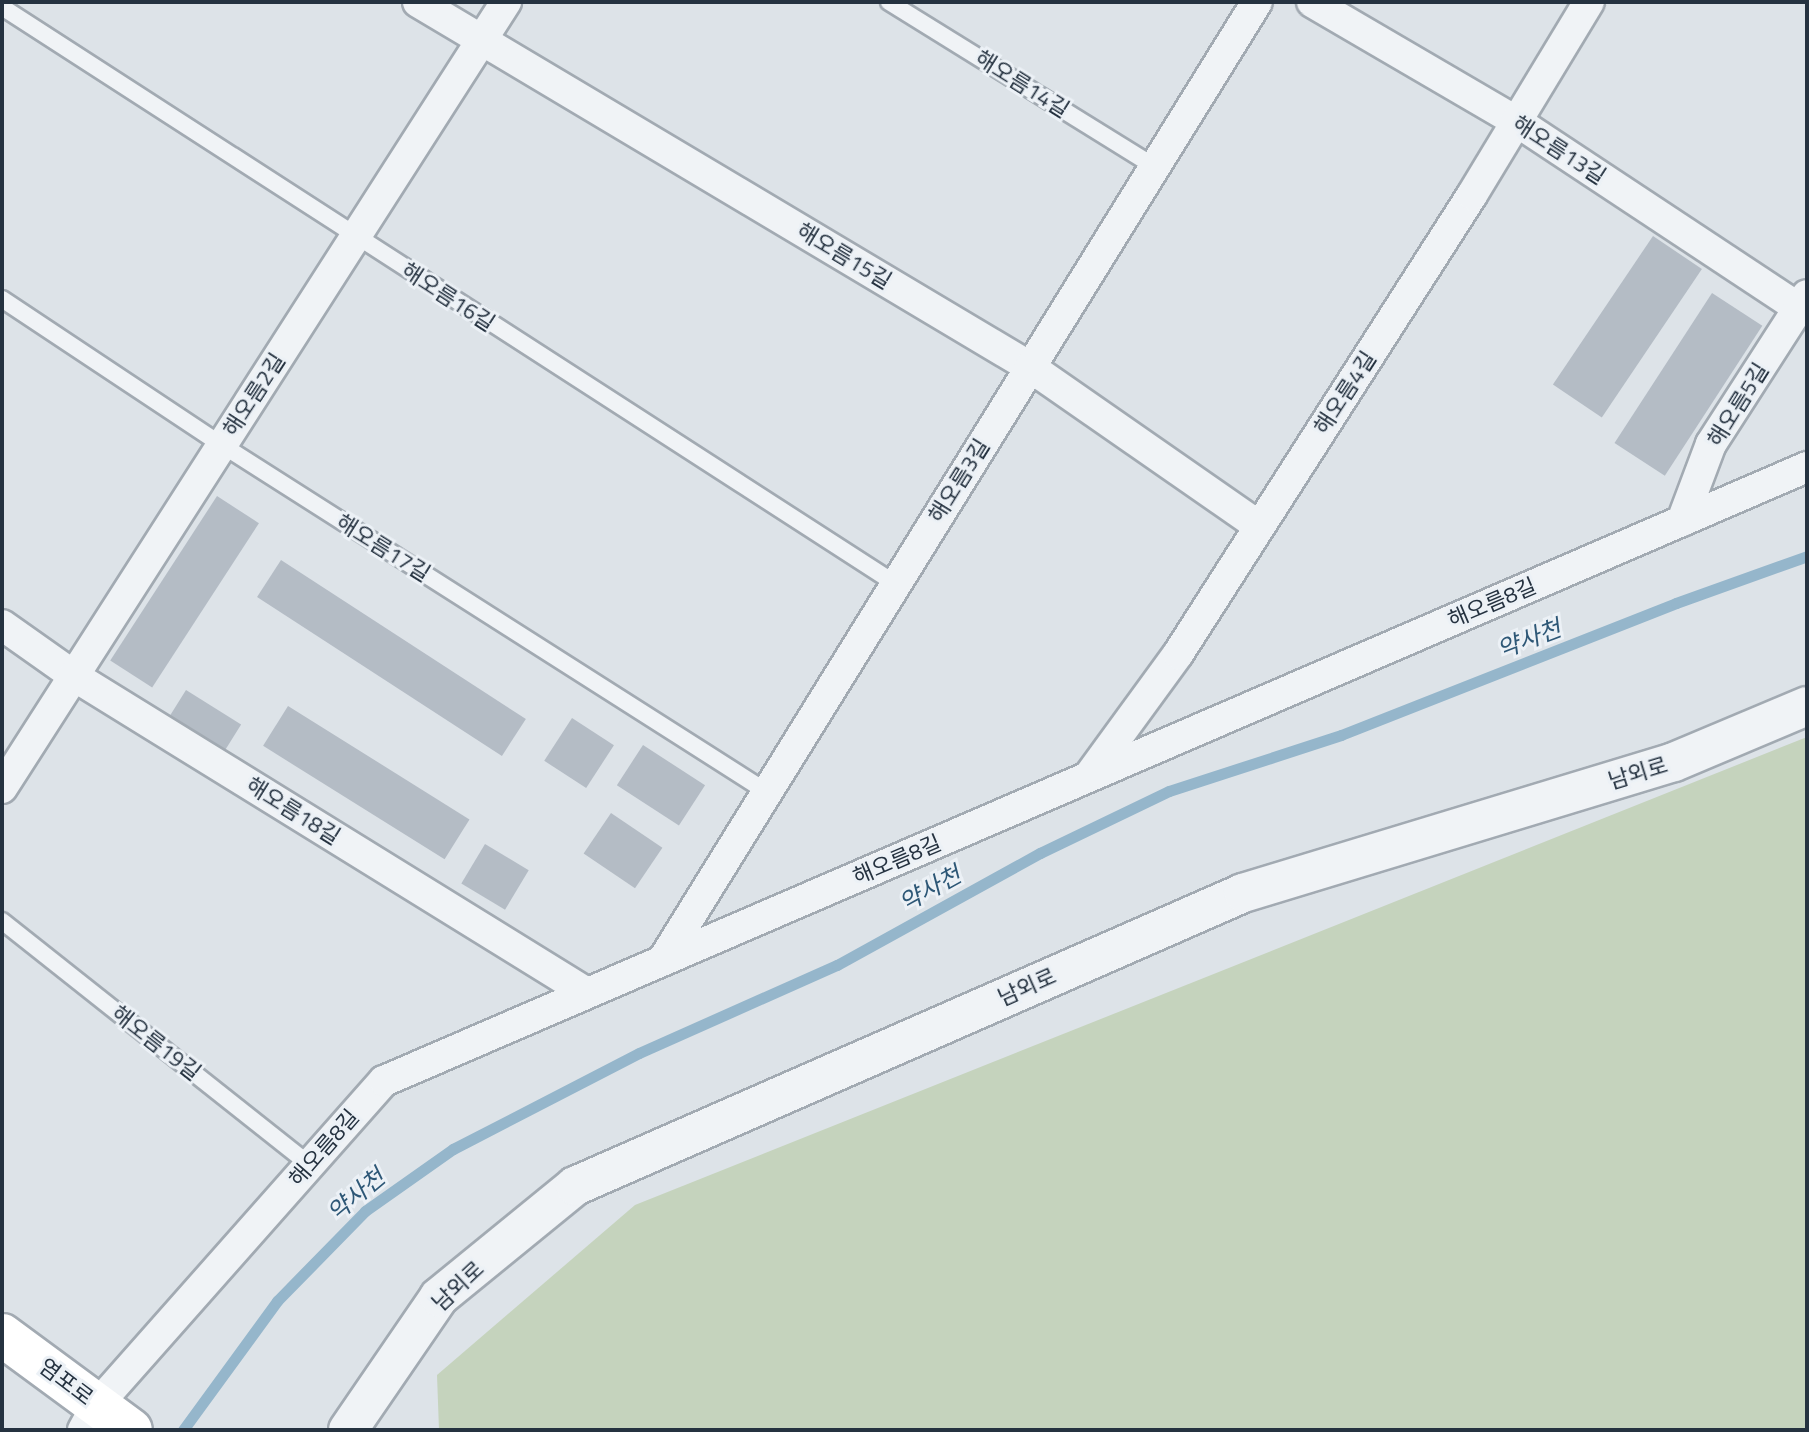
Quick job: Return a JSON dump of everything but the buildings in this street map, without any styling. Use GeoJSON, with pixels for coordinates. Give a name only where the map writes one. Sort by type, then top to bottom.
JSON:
{"type":"FeatureCollection","features":[{"type":"Feature","properties":{"kind":"main road","name":"염포로"},"geometry":{"type":"LineString","coordinates":[[2,1335],[90,1418],[131,1430]]}},
{"type":"Feature","properties":{"kind":"street","name":"해오름15길"},"geometry":{"type":"LineString","coordinates":[[418,2],[1030,367],[1259,526]]}},
{"type":"Feature","properties":{"kind":"street","name":"해오름2길"},"geometry":{"type":"LineString","coordinates":[[2,788],[506,2]]}},
{"type":"Feature","properties":{"kind":"street","name":"해오름3길"},"geometry":{"type":"LineString","coordinates":[[663,960],[1257,2]]}},
{"type":"Feature","properties":{"kind":"street","name":"해오름13길"},"geometry":{"type":"LineString","coordinates":[[1312,2],[1516,121],[1803,302]]}},
{"type":"Feature","properties":{"kind":"street","name":"해오름4길"},"geometry":{"type":"LineString","coordinates":[[1089,777],[1178,654],[1589,2]]}},
{"type":"Feature","properties":{"kind":"street","name":"해오름5길"},"geometry":{"type":"LineString","coordinates":[[1682,521],[1711,444],[1803,302]]}},
{"type":"Feature","properties":{"kind":"street","name":"해오름8길"},"geometry":{"type":"LineString","coordinates":[[90,1418],[384,1081],[1807,467]]}},
{"type":"Feature","properties":{"kind":"street","name":"해오름18길"},"geometry":{"type":"LineString","coordinates":[[2,625],[74,676],[587,993]]}},
{"type":"Feature","properties":{"kind":"street","name":"남외로"},"geometry":{"type":"LineString","coordinates":[[348,1430],[439,1297],[575,1186],[1243,893],[1674,762],[1807,706]]}},
{"type":"Feature","properties":{"kind":"lane","name":"해오름14길"},"geometry":{"type":"LineString","coordinates":[[889,2],[1154,166]]}},
{"type":"Feature","properties":{"kind":"lane","name":"해오름16길"},"geometry":{"type":"LineString","coordinates":[[2,7],[355,238],[896,584]]}},
{"type":"Feature","properties":{"kind":"lane","name":"해오름17길"},"geometry":{"type":"LineString","coordinates":[[2,299],[222,445],[767,792]]}},
{"type":"Feature","properties":{"kind":"lane","name":"해오름19길"},"geometry":{"type":"LineString","coordinates":[[2,921],[310,1165]]}},
{"type":"Feature","properties":{"kind":"green space"},"geometry":{"type":"Polygon","coordinates":[[[1807,737],[1807,1430],[439,1430],[437,1375],[635,1205],[1807,737]]]}},
{"type":"Feature","properties":{"kind":"waterway","name":"약사천"},"geometry":{"type":"LineString","coordinates":[[183,1430],[277,1301],[365,1211],[453,1149],[639,1053],[837,965],[1040,853],[1169,791],[1341,735],[1676,603],[1807,556]]}}]}
